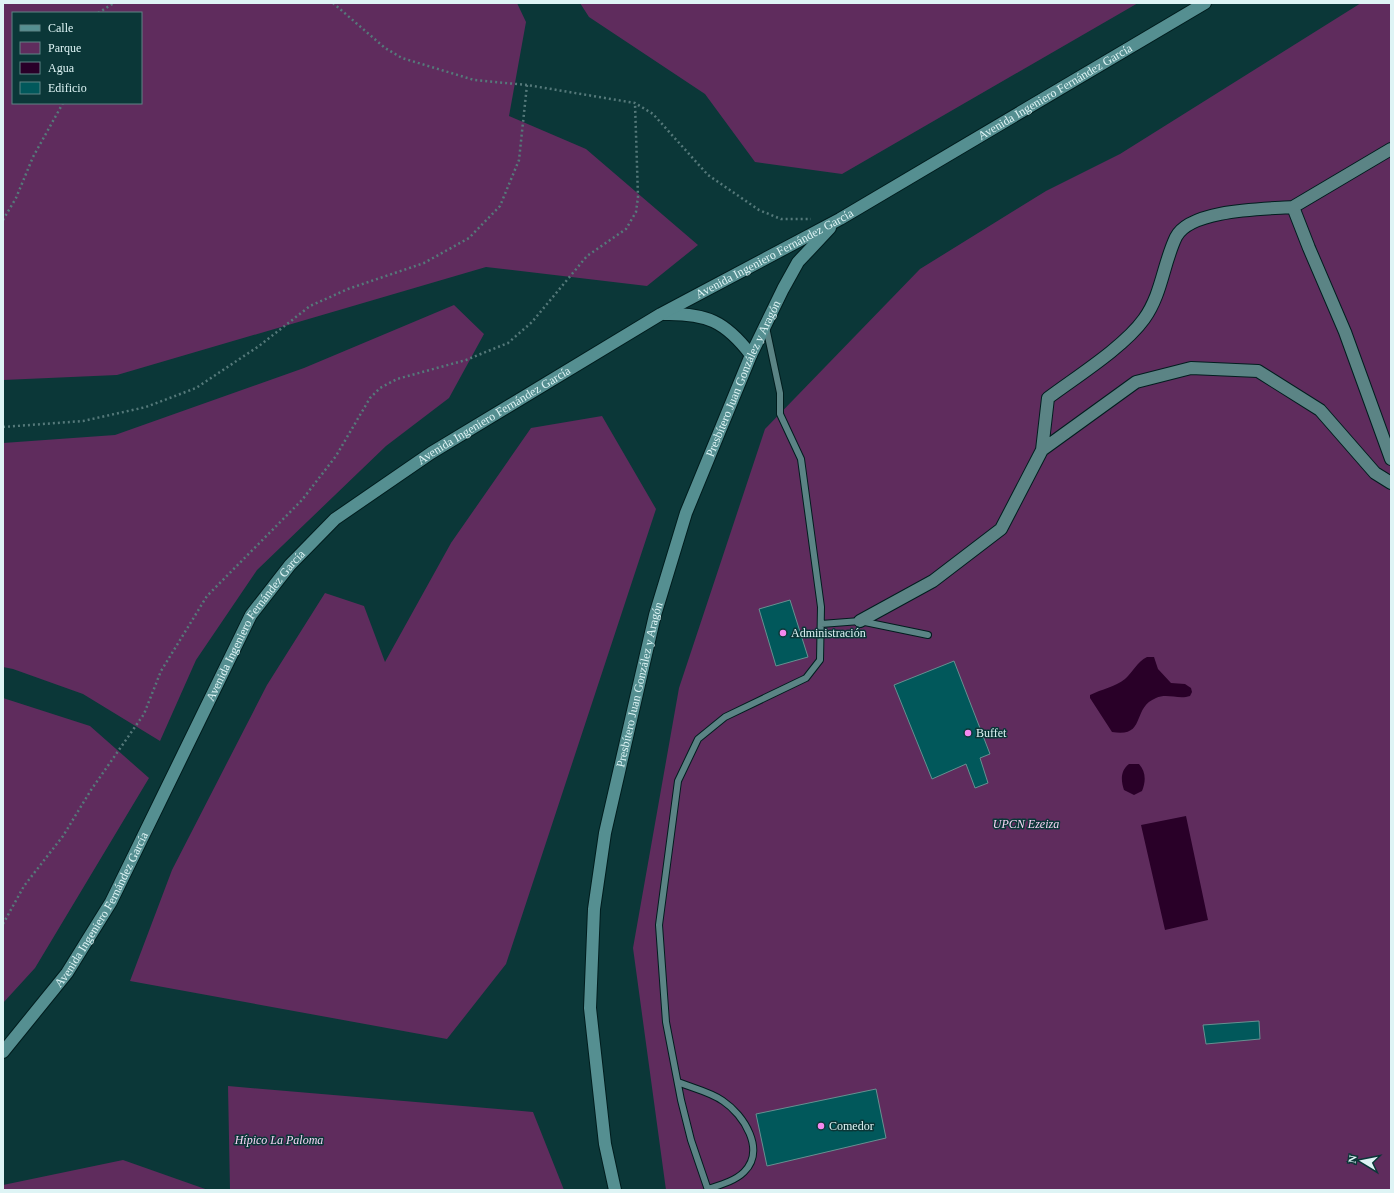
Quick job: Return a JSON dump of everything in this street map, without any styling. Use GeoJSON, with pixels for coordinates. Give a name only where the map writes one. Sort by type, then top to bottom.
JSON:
{"type":"FeatureCollection","features":[{"type":"Feature","properties":{"kind":"street","name":"Avenida Ingeniero Fernández García"},"geometry":{"type":"LineString","coordinates":[[3,1052],[67,973],[111,902],[251,615],[290,565],[335,519],[431,453],[660,314],[840,219],[1205,3]]}},
{"type":"Feature","properties":{"kind":"street"},"geometry":{"type":"LineString","coordinates":[[860,621],[933,581],[1001,529],[1042,450],[1048,398],[1125,340],[1144,319],[1159,292],[1177,236],[1192,221],[1230,212],[1293,207],[1391,149]]}},
{"type":"Feature","properties":{"kind":"street"},"geometry":{"type":"LineString","coordinates":[[1293,207],[1308,248],[1345,332],[1391,460]]}},
{"type":"Feature","properties":{"kind":"street","name":"Presbítero Juan González y Aragón"},"geometry":{"type":"LineString","coordinates":[[615,1190],[605,1144],[590,1008],[594,909],[605,833],[656,615],[686,513],[751,355],[798,262],[840,219]]}},
{"type":"Feature","properties":{"kind":"street"},"geometry":{"type":"LineString","coordinates":[[660,314],[688,313],[714,321],[737,336],[751,355]]}},
{"type":"Feature","properties":{"kind":"street"},"geometry":{"type":"LineString","coordinates":[[1042,450],[1136,382],[1191,368],[1258,371],[1320,410],[1375,473],[1391,484]]}},
{"type":"Feature","properties":{"kind":"lane"},"geometry":{"type":"LineString","coordinates":[[678,1082],[723,1101],[745,1121],[754,1147],[751,1162],[744,1172],[708,1190],[691,1140],[678,1082],[666,1022],[659,925],[678,781],[698,739],[725,717],[806,678],[820,660],[821,607],[801,460],[780,414],[780,393],[765,325]]}},
{"type":"Feature","properties":{"kind":"lane"},"geometry":{"type":"LineString","coordinates":[[821,624],[860,621],[928,635]]}},
{"type":"Feature","properties":{"kind":"path"},"geometry":{"type":"LineString","coordinates":[[100,12],[114,3]]}},
{"type":"Feature","properties":{"kind":"path"},"geometry":{"type":"LineString","coordinates":[[333,3],[385,48],[402,58],[474,80],[527,85],[635,103],[653,114],[708,175],[759,210],[781,219],[818,219]]}},
{"type":"Feature","properties":{"kind":"path"},"geometry":{"type":"LineString","coordinates":[[3,426],[83,421],[146,407],[196,388],[259,346],[310,306],[348,290],[424,263],[469,238],[500,206],[519,160],[527,85]]}},
{"type":"Feature","properties":{"kind":"path"},"geometry":{"type":"LineString","coordinates":[[3,924],[24,886],[63,836],[91,790],[144,714],[161,671],[206,596],[302,500],[336,456],[370,398],[380,388],[397,379],[466,360],[508,343],[532,322],[588,256],[626,229],[636,212],[638,197],[635,103]]}},
{"type":"Feature","properties":{"kind":"path"},"geometry":{"type":"LineString","coordinates":[[3,220],[16,198],[33,157],[63,104]]}},
{"type":"Feature","properties":{"kind":"green space"},"geometry":{"type":"Polygon","coordinates":[[[3,3],[517,3],[526,22],[509,116],[586,149],[698,245],[647,286],[486,267],[117,375],[3,380],[3,3]]]}},
{"type":"Feature","properties":{"kind":"green space"},"geometry":{"type":"Polygon","coordinates":[[[580,3],[1138,3],[842,174],[755,162],[705,94],[589,17],[580,3]]]}},
{"type":"Feature","properties":{"kind":"green space","name":"UPCN Ezeiza"},"geometry":{"type":"Polygon","coordinates":[[[1361,3],[1391,3],[1391,1190],[666,1190],[633,948],[679,688],[765,429],[920,269],[1046,191],[1120,154],[1361,3]]]}},
{"type":"Feature","properties":{"kind":"green space"},"geometry":{"type":"Polygon","coordinates":[[[454,305],[484,334],[449,398],[386,446],[257,570],[196,660],[160,741],[83,694],[13,669],[3,667],[3,443],[115,435],[304,368],[454,305]]]}},
{"type":"Feature","properties":{"kind":"green space"},"geometry":{"type":"Polygon","coordinates":[[[602,416],[656,509],[506,964],[447,1039],[130,981],[172,870],[267,685],[325,593],[364,606],[385,662],[451,543],[531,428],[602,416]]]}},
{"type":"Feature","properties":{"kind":"green space"},"geometry":{"type":"Polygon","coordinates":[[[3,698],[90,726],[149,778],[35,968],[3,1003],[3,698]]]}},
{"type":"Feature","properties":{"kind":"green space","name":"Hípico La Paloma"},"geometry":{"type":"Polygon","coordinates":[[[228,1086],[533,1112],[564,1190],[230,1190],[228,1086]]]}},
{"type":"Feature","properties":{"kind":"green space"},"geometry":{"type":"Polygon","coordinates":[[[123,1160],[208,1190],[3,1190],[3,1185],[123,1160]]]}},
{"type":"Feature","properties":{"kind":"water"},"geometry":{"type":"Polygon","coordinates":[[[1147,657],[1154,657],[1158,669],[1171,683],[1185,684],[1191,688],[1192,692],[1190,696],[1186,697],[1164,696],[1156,698],[1148,703],[1144,708],[1135,727],[1130,731],[1123,733],[1112,732],[1090,698],[1090,695],[1121,682],[1140,662],[1147,657]]]}},
{"type":"Feature","properties":{"kind":"water"},"geometry":{"type":"Polygon","coordinates":[[[1129,764],[1139,764],[1145,777],[1142,791],[1134,795],[1124,790],[1122,783],[1124,770],[1129,764]]]}},
{"type":"Feature","properties":{"kind":"water"},"geometry":{"type":"Polygon","coordinates":[[[1186,816],[1208,920],[1165,930],[1141,825],[1186,816]]]}},
{"type":"Feature","properties":{"kind":"building","name":"Administración"},"geometry":{"type":"Polygon","coordinates":[[[790,600],[808,657],[776,666],[759,609],[790,600]]]}},
{"type":"Feature","properties":{"kind":"building","name":"Buffet"},"geometry":{"type":"Polygon","coordinates":[[[954,661],[990,754],[980,758],[988,783],[975,788],[966,764],[932,779],[894,685],[954,661]]]}},
{"type":"Feature","properties":{"kind":"building"},"geometry":{"type":"Polygon","coordinates":[[[1259,1021],[1260,1039],[1206,1044],[1203,1025],[1259,1021]]]}},
{"type":"Feature","properties":{"kind":"building","name":"Comedor"},"geometry":{"type":"Polygon","coordinates":[[[876,1089],[886,1138],[767,1166],[756,1114],[876,1089]]]}},
{"type":"Feature","properties":{"kind":"place","name":"Administración"},"geometry":{"type":"Point","coordinates":[783,633]}},
{"type":"Feature","properties":{"kind":"place","name":"Buffet"},"geometry":{"type":"Point","coordinates":[968,733]}},
{"type":"Feature","properties":{"kind":"place","name":"Comedor"},"geometry":{"type":"Point","coordinates":[821,1126]}}]}
